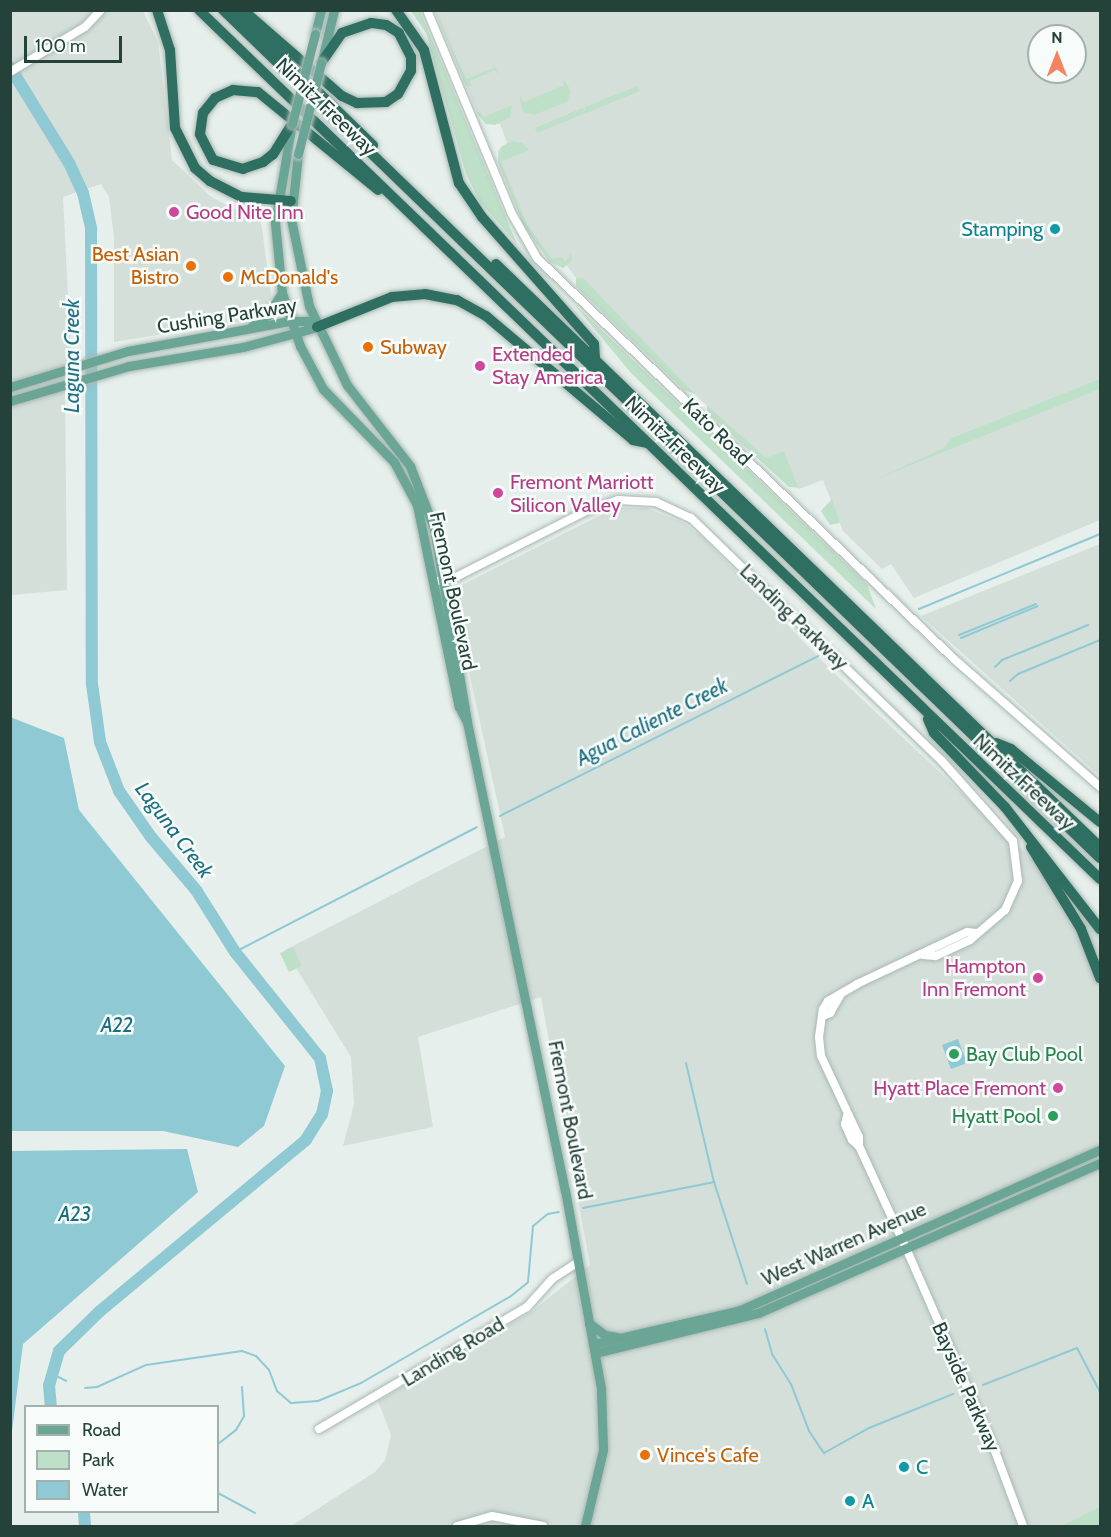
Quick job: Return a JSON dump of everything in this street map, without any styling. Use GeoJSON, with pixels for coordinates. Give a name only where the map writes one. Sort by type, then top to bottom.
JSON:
{"type":"FeatureCollection","features":[{"type":"Feature","properties":{"kind":"highway"},"geometry":{"type":"LineString","coordinates":[[157,10],[170,50],[175,128],[195,168],[227,192],[276,201],[291,201]]}},
{"type":"Feature","properties":{"kind":"highway","name":"Nimitz Freeway"},"geometry":{"type":"LineString","coordinates":[[200,10],[926,714],[1101,879]]}},
{"type":"Feature","properties":{"kind":"highway"},"geometry":{"type":"LineString","coordinates":[[223,10],[1101,858]]}},
{"type":"Feature","properties":{"kind":"highway","name":"Nimitz Freeway"},"geometry":{"type":"LineString","coordinates":[[234,10],[1101,847]]}},
{"type":"Feature","properties":{"kind":"highway"},"geometry":{"type":"LineString","coordinates":[[243,10],[342,96],[357,103],[386,102],[406,84],[411,57],[399,33],[386,25],[371,23],[356,26],[330,42],[321,63]]}},
{"type":"Feature","properties":{"kind":"highway"},"geometry":{"type":"LineString","coordinates":[[396,10],[424,50],[459,183],[482,217],[594,344],[595,358]]}},
{"type":"Feature","properties":{"kind":"highway"},"geometry":{"type":"LineString","coordinates":[[292,124],[283,148],[253,167],[232,169],[222,165],[213,160],[202,142],[203,113],[215,98],[232,90],[258,92],[272,100],[443,244]]}},
{"type":"Feature","properties":{"kind":"highway"},"geometry":{"type":"LineString","coordinates":[[317,327],[392,297],[425,294],[457,300],[486,316],[633,440],[649,444]]}},
{"type":"Feature","properties":{"kind":"highway"},"geometry":{"type":"LineString","coordinates":[[926,714],[934,733],[1021,829],[1101,929]]}},
{"type":"Feature","properties":{"kind":"highway"},"geometry":{"type":"LineString","coordinates":[[990,741],[1011,749],[1101,822]]}},
{"type":"Feature","properties":{"kind":"highway"},"geometry":{"type":"LineString","coordinates":[[1021,829],[1081,929],[1101,978]]}},
{"type":"Feature","properties":{"kind":"main road"},"geometry":{"type":"LineString","coordinates":[[292,124],[321,10]]}},
{"type":"Feature","properties":{"kind":"main road"},"geometry":{"type":"LineString","coordinates":[[330,42],[334,10]]}},
{"type":"Feature","properties":{"kind":"main road","name":"Fremont Boulevard"},"geometry":{"type":"LineString","coordinates":[[321,63],[298,154],[291,201],[298,265],[317,327],[346,384],[410,466],[430,514],[438,581]]}},
{"type":"Feature","properties":{"kind":"main road","name":"Fremont Boulevard"},"geometry":{"type":"LineString","coordinates":[[283,148],[276,201],[275,254],[290,321],[323,389],[387,454],[417,505],[438,581],[594,1348],[603,1437],[598,1480],[585,1527]]}},
{"type":"Feature","properties":{"kind":"main road"},"geometry":{"type":"LineString","coordinates":[[238,332],[262,320],[282,293]]}},
{"type":"Feature","properties":{"kind":"main road","name":"Cushing Parkway"},"geometry":{"type":"LineString","coordinates":[[10,387],[108,356],[290,321],[307,321],[317,327]]}},
{"type":"Feature","properties":{"kind":"main road","name":"Cushing Parkway"},"geometry":{"type":"LineString","coordinates":[[10,400],[108,371],[296,334],[317,327]]}},
{"type":"Feature","properties":{"kind":"main road"},"geometry":{"type":"LineString","coordinates":[[359,425],[377,435],[388,435]]}},
{"type":"Feature","properties":{"kind":"main road"},"geometry":{"type":"LineString","coordinates":[[387,454],[410,466]]}},
{"type":"Feature","properties":{"kind":"main road","name":"West Warren Avenue"},"geometry":{"type":"LineString","coordinates":[[594,1348],[622,1338],[740,1310],[1101,1150]]}},
{"type":"Feature","properties":{"kind":"main road","name":"West Warren Avenue"},"geometry":{"type":"LineString","coordinates":[[594,1348],[758,1313],[1101,1162]]}},
{"type":"Feature","properties":{"kind":"main road"},"geometry":{"type":"LineString","coordinates":[[589,1323],[605,1335],[622,1338]]}},
{"type":"Feature","properties":{"kind":"street"},"geometry":{"type":"LineString","coordinates":[[10,72],[85,27],[101,10]]}},
{"type":"Feature","properties":{"kind":"street","name":"Kato Road"},"geometry":{"type":"LineString","coordinates":[[427,10],[517,225],[537,258],[947,653],[1101,787]]}},
{"type":"Feature","properties":{"kind":"street","name":"Landing Parkway"},"geometry":{"type":"LineString","coordinates":[[438,581],[456,578],[586,512],[618,500],[656,502],[691,518],[941,760],[1008,832],[1018,860],[1016,891],[999,917],[977,933],[935,956],[923,955],[841,994],[830,1013],[823,1016],[819,1029],[821,1056],[847,1116],[859,1137],[859,1146],[906,1248]]}},
{"type":"Feature","properties":{"kind":"street","name":"Bayside Parkway"},"geometry":{"type":"LineString","coordinates":[[906,1248],[995,1451],[1023,1527]]}},
{"type":"Feature","properties":{"kind":"street","name":"Landing Road"},"geometry":{"type":"LineString","coordinates":[[319,1430],[527,1307],[560,1272],[578,1262]]}},
{"type":"Feature","properties":{"kind":"street"},"geometry":{"type":"LineString","coordinates":[[457,1527],[492,1516],[543,1527]]}},
{"type":"Feature","properties":{"kind":"shaded area"},"geometry":{"type":"Polygon","coordinates":[[[11,11],[143,11],[158,42],[172,160],[210,196],[232,208],[260,215],[271,294],[270,303],[255,319],[114,342],[114,237],[109,197],[101,184],[63,197],[71,355],[65,391],[67,590],[11,595],[11,11]]]}},
{"type":"Feature","properties":{"kind":"shaded area"},"geometry":{"type":"Polygon","coordinates":[[[435,11],[1100,11],[1100,520],[914,598],[891,564],[882,569],[843,531],[823,480],[799,489],[582,292],[584,288],[561,258],[550,262],[524,226],[498,162],[498,150],[507,143],[500,124],[486,124],[479,116],[435,11]]]}},
{"type":"Feature","properties":{"kind":"shaded area"},"geometry":{"type":"Polygon","coordinates":[[[615,508],[647,508],[684,523],[704,539],[833,672],[1100,923],[1100,1526],[291,1526],[375,1472],[385,1460],[391,1435],[378,1401],[531,1312],[590,1265],[541,997],[418,1037],[433,1127],[343,1146],[354,1104],[351,1057],[285,950],[505,837],[453,598],[460,586],[615,508]]]}},
{"type":"Feature","properties":{"kind":"shaded area"},"geometry":{"type":"Polygon","coordinates":[[[1100,544],[1100,776],[921,616],[1100,544]]]}},
{"type":"Feature","properties":{"kind":"green space"},"geometry":{"type":"Polygon","coordinates":[[[411,11],[420,11],[517,244],[480,202],[466,174],[426,33],[411,11]]]}},
{"type":"Feature","properties":{"kind":"green space"},"geometry":{"type":"Polygon","coordinates":[[[435,11],[466,79],[494,68],[493,62],[499,75],[495,70],[470,81],[471,86],[466,86],[435,11]]]}},
{"type":"Feature","properties":{"kind":"green space"},"geometry":{"type":"Polygon","coordinates":[[[563,78],[571,91],[567,102],[534,115],[523,112],[519,96],[524,102],[564,85],[563,78]]]}},
{"type":"Feature","properties":{"kind":"green space"},"geometry":{"type":"Polygon","coordinates":[[[637,86],[640,91],[537,133],[535,128],[582,108],[585,111],[585,107],[637,86]]]}},
{"type":"Feature","properties":{"kind":"green space"},"geometry":{"type":"Polygon","coordinates":[[[512,105],[510,117],[495,125],[486,124],[477,113],[479,111],[484,117],[512,105]]]}},
{"type":"Feature","properties":{"kind":"green space"},"geometry":{"type":"Polygon","coordinates":[[[512,141],[522,143],[529,150],[501,162],[526,223],[552,259],[561,257],[566,262],[571,253],[572,261],[563,268],[550,262],[524,226],[498,162],[501,147],[512,141]]]}},
{"type":"Feature","properties":{"kind":"green space"},"geometry":{"type":"Polygon","coordinates":[[[576,278],[583,278],[695,394],[684,390],[576,286],[576,278]]]}},
{"type":"Feature","properties":{"kind":"green space"},"geometry":{"type":"Polygon","coordinates":[[[573,303],[867,584],[876,609],[631,373],[573,303]]]}},
{"type":"Feature","properties":{"kind":"green space"},"geometry":{"type":"Polygon","coordinates":[[[1100,379],[1100,389],[876,479],[944,448],[952,438],[1100,379]]]}},
{"type":"Feature","properties":{"kind":"green space"},"geometry":{"type":"Polygon","coordinates":[[[707,405],[766,458],[784,451],[798,487],[805,488],[789,487],[707,412],[707,405]]]}},
{"type":"Feature","properties":{"kind":"green space"},"geometry":{"type":"Polygon","coordinates":[[[832,499],[840,523],[830,525],[821,511],[832,499]]]}},
{"type":"Feature","properties":{"kind":"green space"},"geometry":{"type":"Polygon","coordinates":[[[293,947],[302,966],[289,972],[280,953],[293,947]]]}},
{"type":"Feature","properties":{"kind":"green space"},"geometry":{"type":"Polygon","coordinates":[[[1100,1507],[1100,1526],[1062,1526],[1100,1507]]]}},
{"type":"Feature","properties":{"kind":"water","name":"A22"},"geometry":{"type":"Polygon","coordinates":[[[10,717],[64,738],[79,810],[285,1066],[264,1126],[238,1147],[163,1131],[11,1131],[10,717]]]}},
{"type":"Feature","properties":{"kind":"water","name":"Bay Club Pool"},"geometry":{"type":"Polygon","coordinates":[[[958,1039],[967,1063],[951,1069],[942,1045],[958,1039]]]}},
{"type":"Feature","properties":{"kind":"water","name":"A23"},"geometry":{"type":"Polygon","coordinates":[[[187,1149],[198,1192],[23,1344],[11,1439],[11,1151],[187,1149]]]}},
{"type":"Feature","properties":{"kind":"waterway","name":"Laguna Creek"},"geometry":{"type":"LineString","coordinates":[[10,67],[69,163],[83,193],[91,229],[92,684],[100,742],[119,791],[151,837],[196,890],[235,952],[320,1058],[327,1091],[322,1114],[306,1140],[99,1312],[59,1351],[49,1385],[51,1405]]}},
{"type":"Feature","properties":{"kind":"waterway","name":"Agua Caliente Creek"},"geometry":{"type":"LineString","coordinates":[[919,609],[1100,534]]}},
{"type":"Feature","properties":{"kind":"waterway"},"geometry":{"type":"LineString","coordinates":[[959,635],[1036,604]]}},
{"type":"Feature","properties":{"kind":"waterway"},"geometry":{"type":"LineString","coordinates":[[961,638],[1038,606]]}},
{"type":"Feature","properties":{"kind":"waterway"},"geometry":{"type":"LineString","coordinates":[[995,667],[1002,660],[1088,625]]}},
{"type":"Feature","properties":{"kind":"waterway"},"geometry":{"type":"LineString","coordinates":[[1010,681],[1018,674],[1100,640]]}},
{"type":"Feature","properties":{"kind":"waterway","name":"Agua Caliente Creek"},"geometry":{"type":"LineString","coordinates":[[500,816],[818,656]]}},
{"type":"Feature","properties":{"kind":"waterway","name":"Agua Caliente Creek"},"geometry":{"type":"LineString","coordinates":[[235,952],[477,827]]}},
{"type":"Feature","properties":{"kind":"waterway"},"geometry":{"type":"LineString","coordinates":[[686,1063],[714,1182]]}},
{"type":"Feature","properties":{"kind":"waterway"},"geometry":{"type":"LineString","coordinates":[[583,1208],[714,1182],[747,1284]]}},
{"type":"Feature","properties":{"kind":"waterway"},"geometry":{"type":"LineString","coordinates":[[85,1388],[97,1387],[146,1365],[242,1351],[256,1356],[269,1370],[277,1391],[291,1403],[318,1401],[361,1383],[511,1296],[528,1282],[533,1226],[548,1214],[559,1212]]}},
{"type":"Feature","properties":{"kind":"waterway"},"geometry":{"type":"LineString","coordinates":[[765,1329],[772,1354],[791,1384],[809,1431],[824,1453],[869,1428],[953,1394]]}},
{"type":"Feature","properties":{"kind":"waterway"},"geometry":{"type":"LineString","coordinates":[[983,1385],[1077,1348],[1100,1392]]}},
{"type":"Feature","properties":{"kind":"waterway"},"geometry":{"type":"LineString","coordinates":[[51,1373],[66,1381]]}},
{"type":"Feature","properties":{"kind":"waterway"},"geometry":{"type":"LineString","coordinates":[[219,1443],[236,1430],[244,1416],[242,1387]]}},
{"type":"Feature","properties":{"kind":"waterway"},"geometry":{"type":"LineString","coordinates":[[219,1494],[255,1513]]}},
{"type":"Feature","properties":{"kind":"waterway","name":"Laguna Creek"},"geometry":{"type":"LineString","coordinates":[[84,1513],[85,1526]]}},
{"type":"Feature","properties":{"kind":"place","name":"Good Nite Inn"},"geometry":{"type":"Point","coordinates":[174,212]}},
{"type":"Feature","properties":{"kind":"place","name":"Stamping"},"geometry":{"type":"Point","coordinates":[1055,229]}},
{"type":"Feature","properties":{"kind":"place","name":"Best Asian Bistro"},"geometry":{"type":"Point","coordinates":[191,266]}},
{"type":"Feature","properties":{"kind":"place","name":"McDonald's"},"geometry":{"type":"Point","coordinates":[228,277]}},
{"type":"Feature","properties":{"kind":"place","name":"Subway"},"geometry":{"type":"Point","coordinates":[368,347]}},
{"type":"Feature","properties":{"kind":"place","name":"Extended Stay America"},"geometry":{"type":"Point","coordinates":[480,366]}},
{"type":"Feature","properties":{"kind":"place","name":"Fremont Marriott Silicon Valley"},"geometry":{"type":"Point","coordinates":[498,493]}},
{"type":"Feature","properties":{"kind":"place","name":"Hampton Inn Fremont"},"geometry":{"type":"Point","coordinates":[1038,978]}},
{"type":"Feature","properties":{"kind":"place","name":"Bay Club Pool"},"geometry":{"type":"Point","coordinates":[954,1054]}},
{"type":"Feature","properties":{"kind":"place","name":"Hyatt Place Fremont"},"geometry":{"type":"Point","coordinates":[1058,1088]}},
{"type":"Feature","properties":{"kind":"place","name":"Hyatt Pool"},"geometry":{"type":"Point","coordinates":[1053,1116]}},
{"type":"Feature","properties":{"kind":"place","name":"Vince's Cafe"},"geometry":{"type":"Point","coordinates":[645,1455]}},
{"type":"Feature","properties":{"kind":"place","name":"C"},"geometry":{"type":"Point","coordinates":[904,1467]}},
{"type":"Feature","properties":{"kind":"place","name":"A"},"geometry":{"type":"Point","coordinates":[850,1501]}}]}
